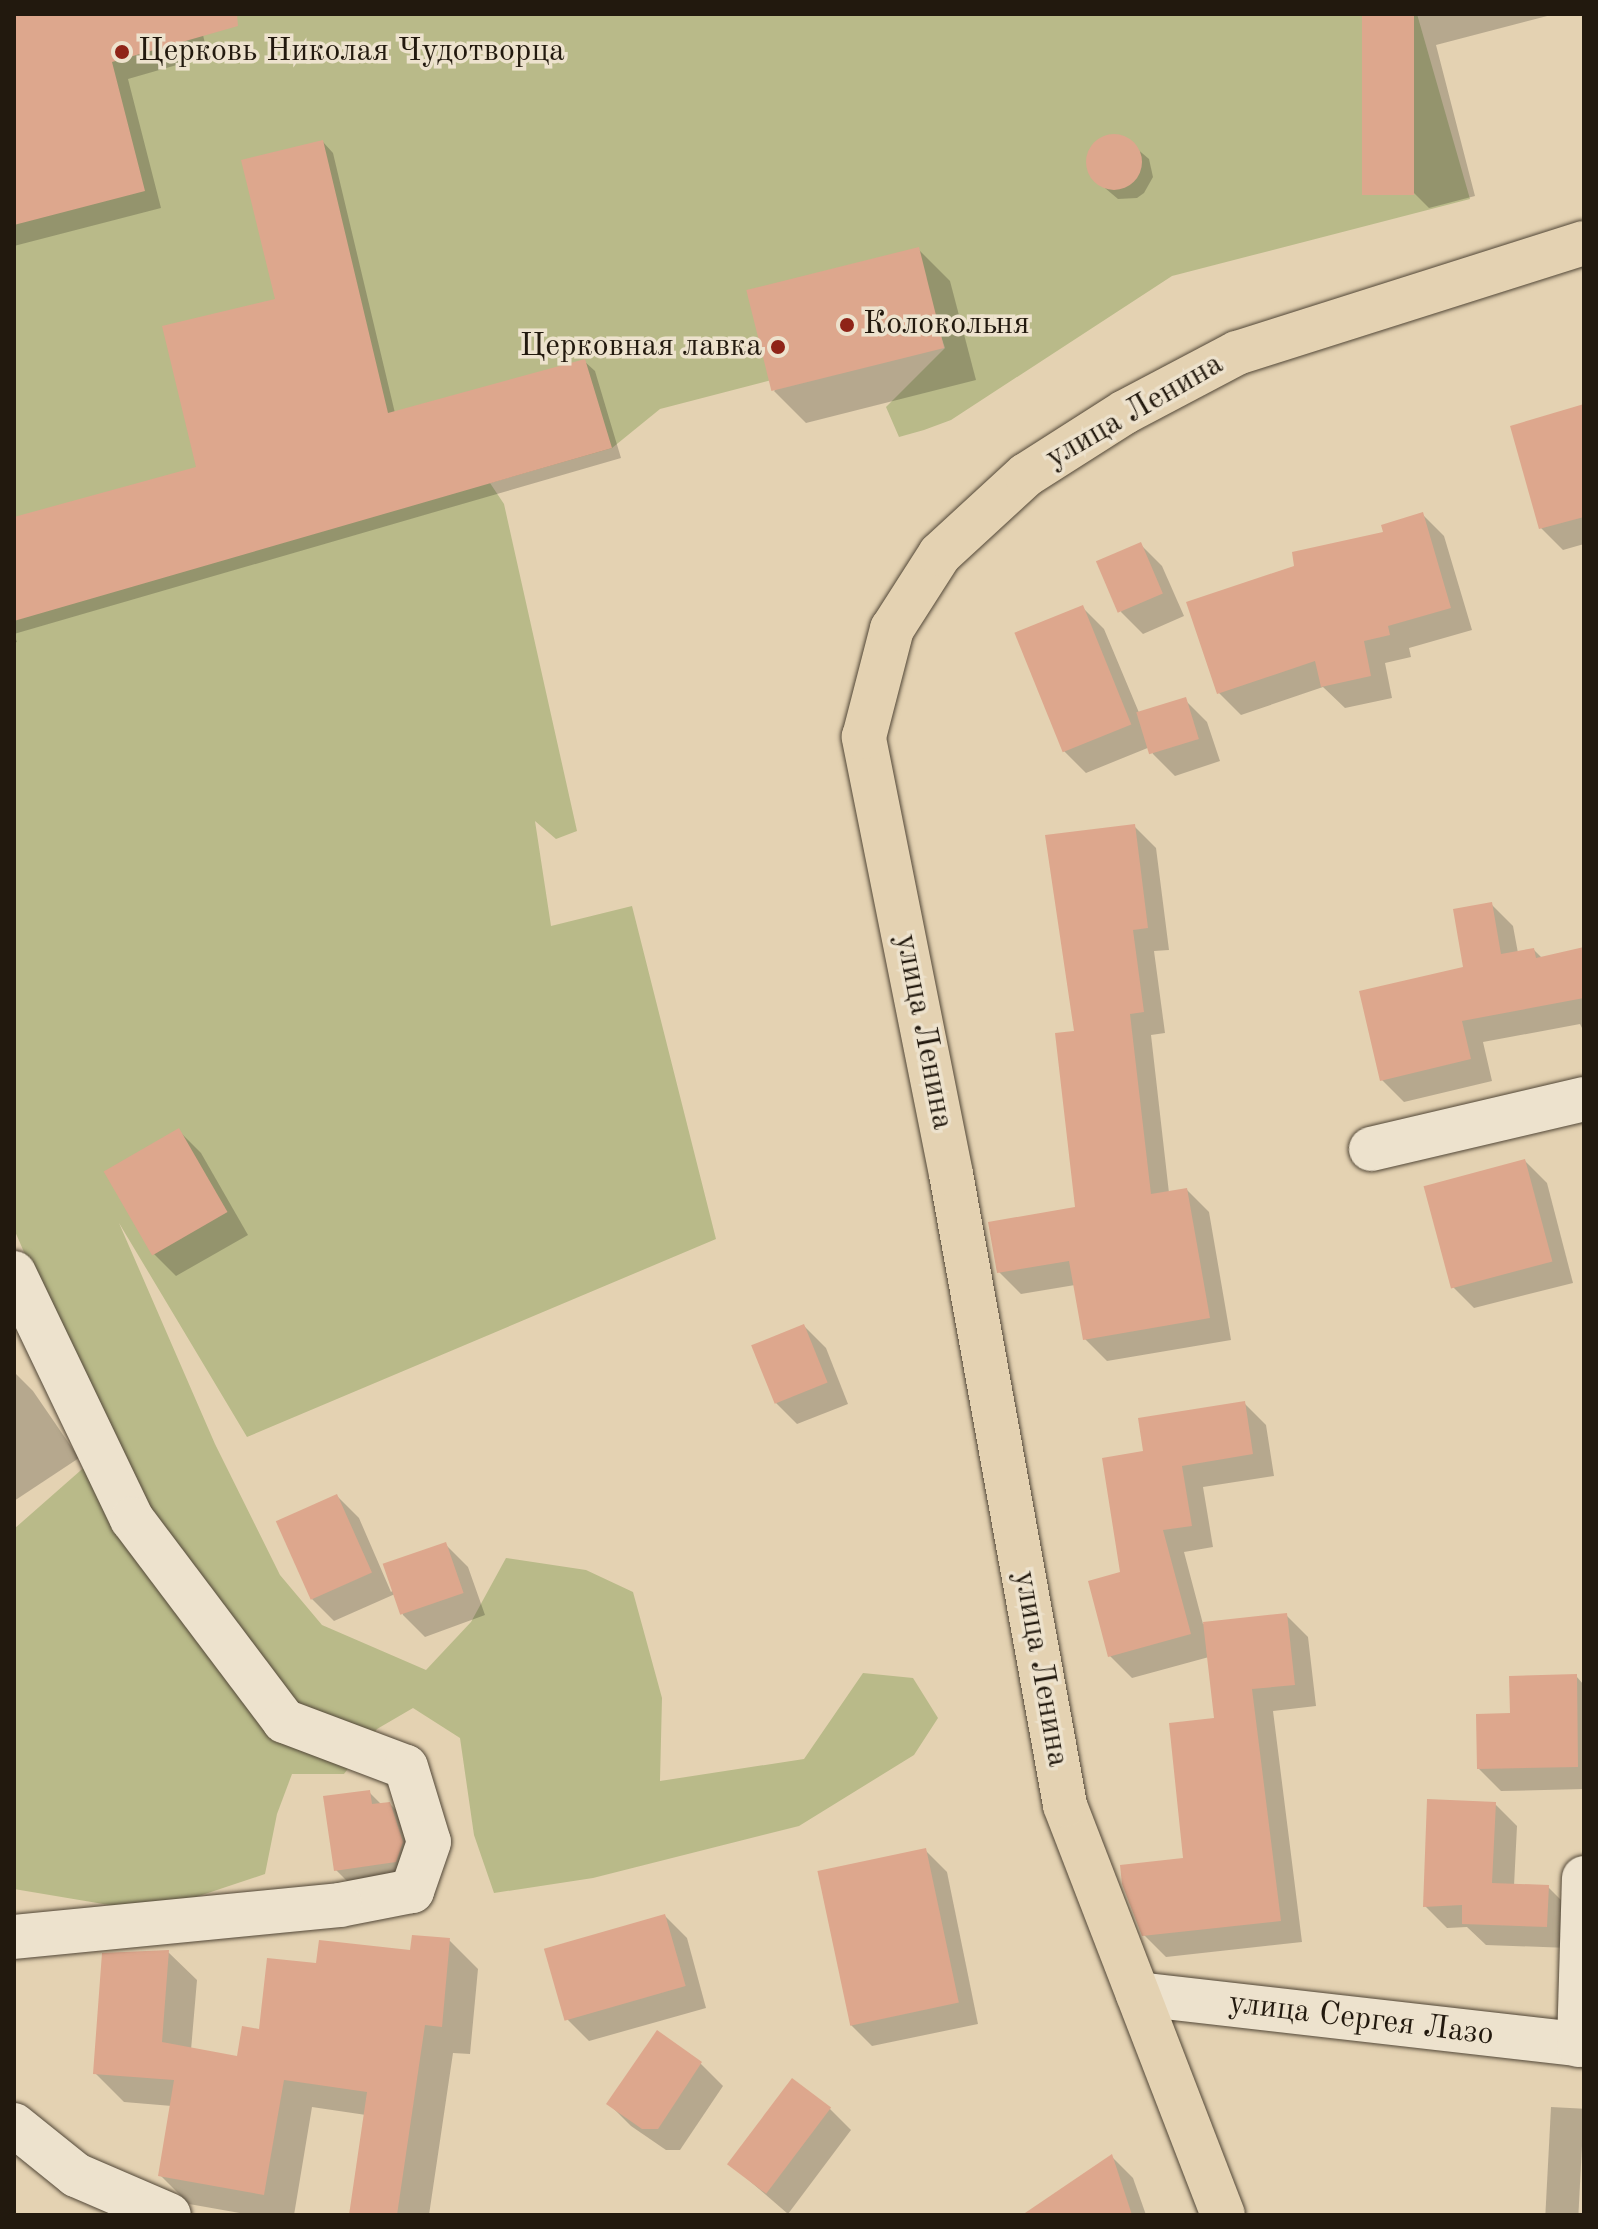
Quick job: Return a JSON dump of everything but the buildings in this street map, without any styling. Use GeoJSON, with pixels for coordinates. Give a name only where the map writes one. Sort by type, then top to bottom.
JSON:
{"type":"FeatureCollection","features":[{"type":"Feature","properties":{"kind":"main road","name":"улица Ленина"},"geometry":{"type":"LineString","coordinates":[[1223,2215],[1065,1805],[951,1174],[864,737],[892,629],[940,554],[1026,475],[1125,412],[1237,353],[1584,243]]}},
{"type":"Feature","properties":{"kind":"street"},"geometry":{"type":"LineString","coordinates":[[1371,1149],[1584,1099]]}},
{"type":"Feature","properties":{"kind":"street"},"geometry":{"type":"LineString","coordinates":[[14,1273],[132,1519],[284,1721],[406,1767],[429,1842],[412,1891],[340,1905],[14,1937]]}},
{"type":"Feature","properties":{"kind":"street"},"geometry":{"type":"LineString","coordinates":[[1581,2045],[1584,1878]]}},
{"type":"Feature","properties":{"kind":"street","name":"улица Сергея Лазо"},"geometry":{"type":"LineString","coordinates":[[1138,1994],[1581,2045]]}},
{"type":"Feature","properties":{"kind":"street"},"geometry":{"type":"LineString","coordinates":[[14,2125],[76,2175],[169,2215]]}},
{"type":"Feature","properties":{"kind":"green space"},"geometry":{"type":"Polygon","coordinates":[[[14,14],[1417,14],[1470,199],[1172,276],[951,420],[924,430],[899,437],[886,407],[945,348],[941,336],[660,409],[612,448],[490,483],[504,504],[577,831],[556,839],[535,821],[551,926],[632,906],[716,1239],[247,1437],[119,1223],[215,1444],[280,1575],[322,1625],[426,1670],[471,1622],[506,1558],[586,1570],[633,1592],[662,1698],[660,1781],[804,1759],[863,1673],[913,1678],[938,1718],[914,1755],[799,1826],[593,1878],[494,1893],[474,1835],[460,1738],[413,1708],[377,1729],[344,1774],[292,1774],[277,1814],[265,1874],[151,1912],[14,1889],[14,1529],[97,1456],[68,1354],[14,1229],[14,14]]]}},
{"type":"Feature","properties":{"kind":"place","name":"Церковь Николая Чудотворца"},"geometry":{"type":"Point","coordinates":[122,52]}},
{"type":"Feature","properties":{"kind":"place","name":"Колокольня"},"geometry":{"type":"Point","coordinates":[847,325]}},
{"type":"Feature","properties":{"kind":"place","name":"Церковная лавка"},"geometry":{"type":"Point","coordinates":[778,347]}}]}
